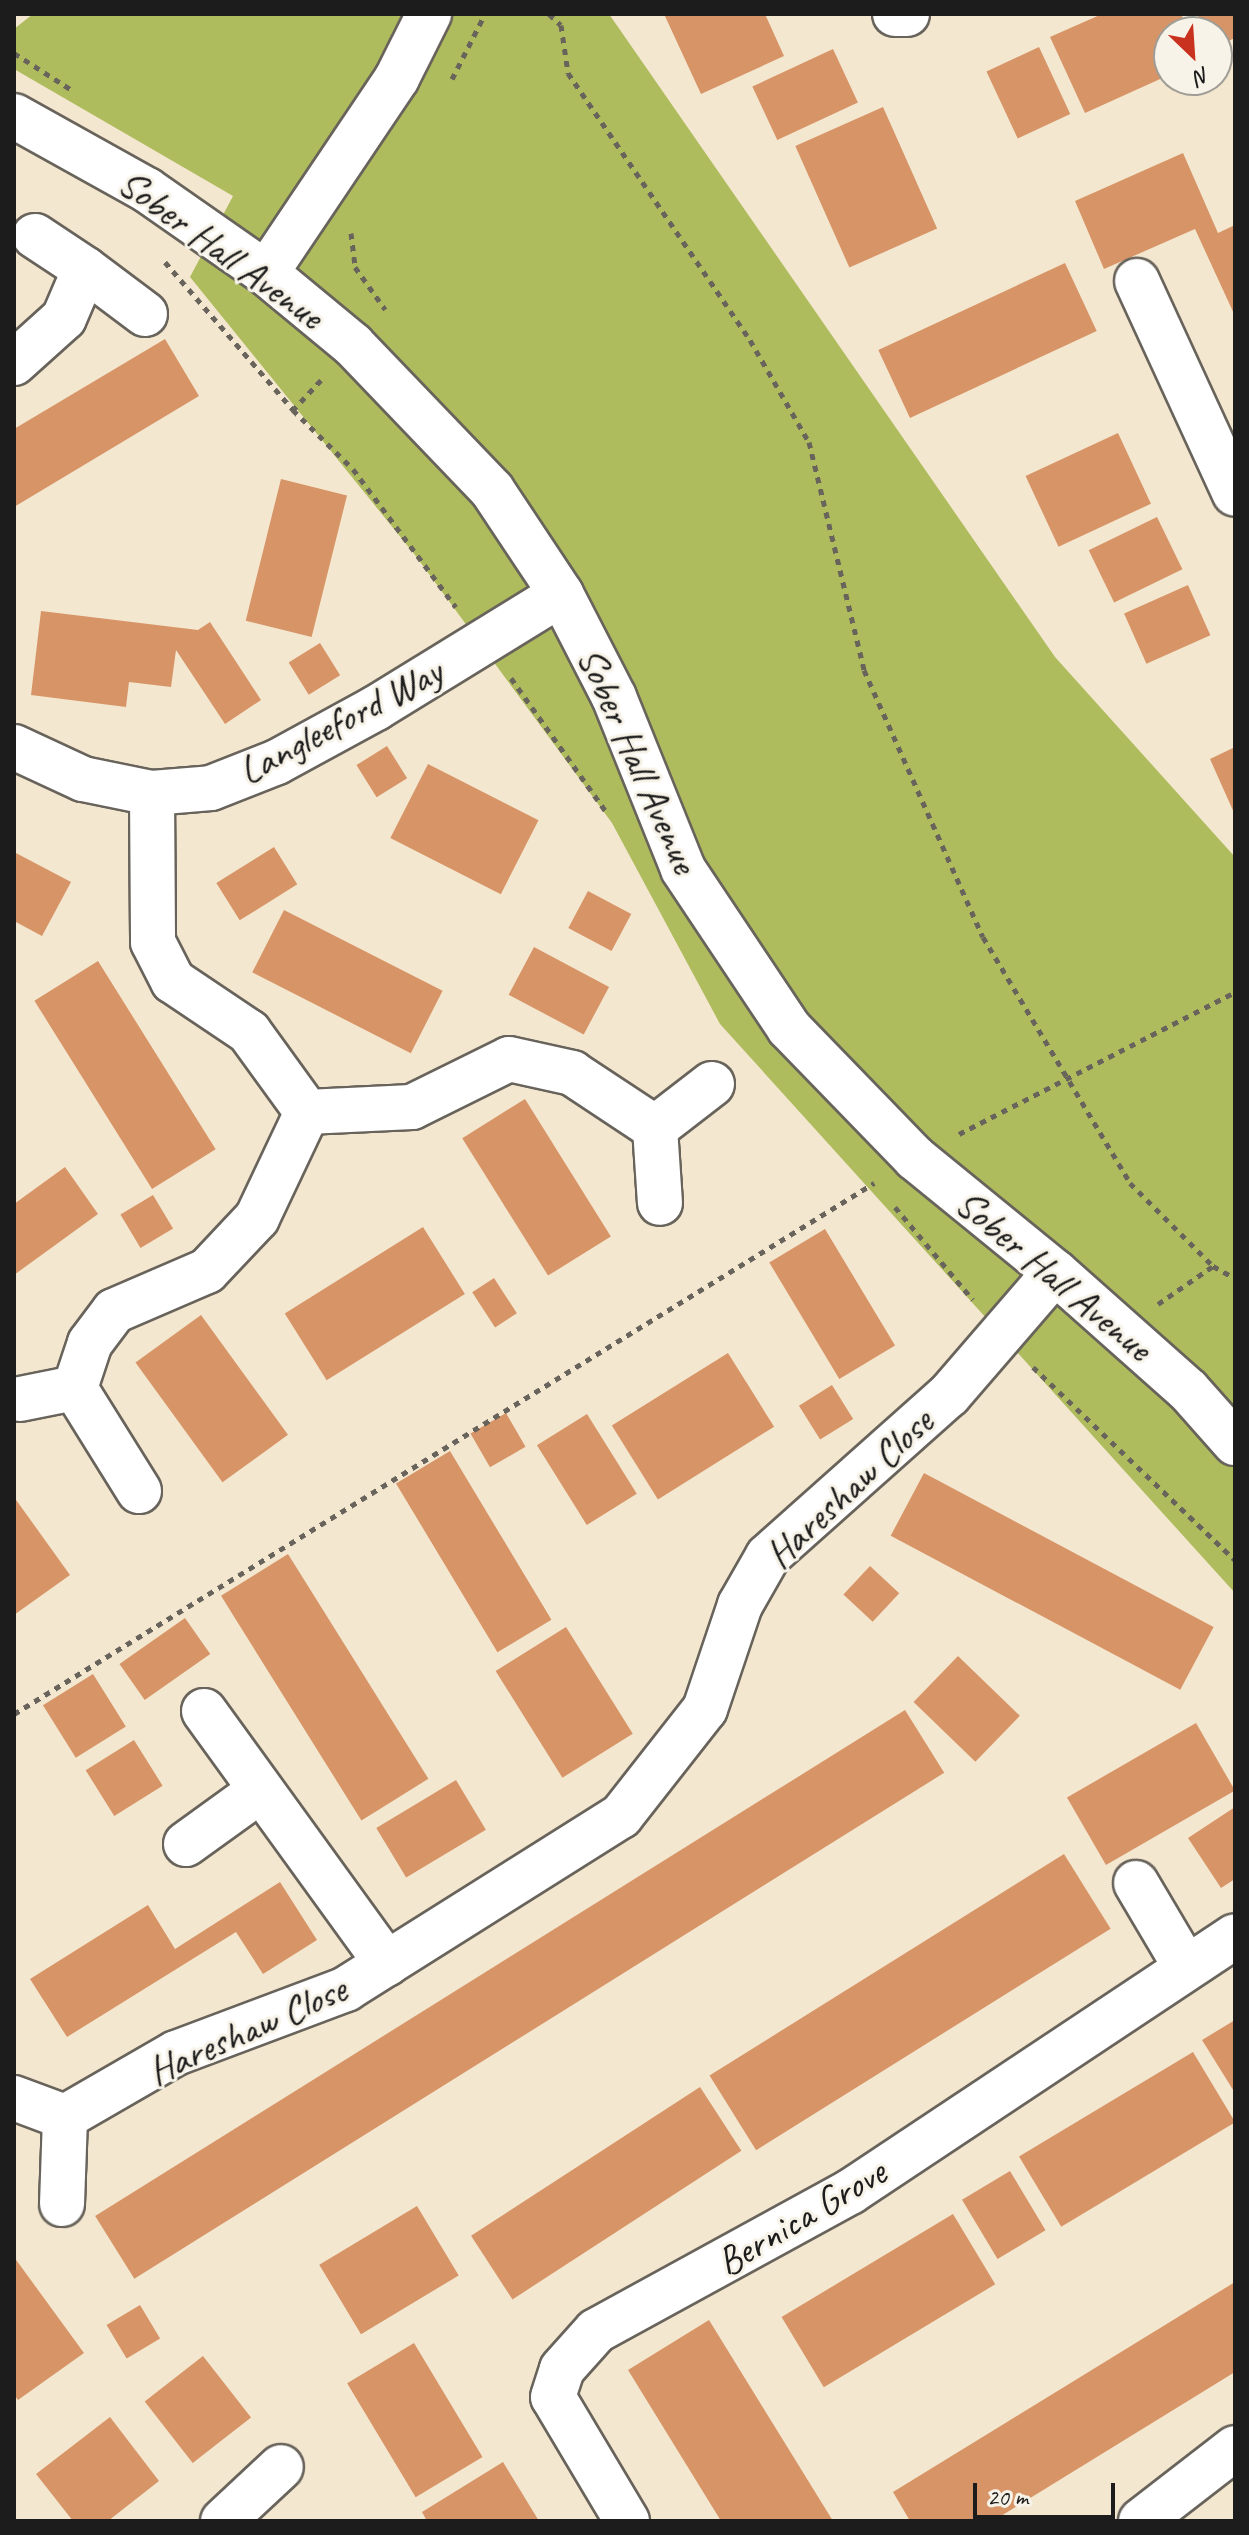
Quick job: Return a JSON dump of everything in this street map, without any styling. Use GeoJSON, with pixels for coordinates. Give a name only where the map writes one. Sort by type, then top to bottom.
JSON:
{"type":"FeatureCollection","features":[{"type":"Feature","properties":{"kind":"street"},"geometry":{"type":"LineString","coordinates":[[266,273],[397,78],[429,14]]}},
{"type":"Feature","properties":{"kind":"street"},"geometry":{"type":"LineString","coordinates":[[895,14],[907,14]]}},
{"type":"Feature","properties":{"kind":"street","name":"Sober Hall Avenue"},"geometry":{"type":"LineString","coordinates":[[14,116],[147,190],[266,273],[353,345],[492,490],[561,594],[614,697],[683,869],[719,928],[789,1028],[915,1158],[1055,1272],[1188,1390],[1235,1443]]}},
{"type":"Feature","properties":{"kind":"street"},"geometry":{"type":"LineString","coordinates":[[35,236],[145,314]]}},
{"type":"Feature","properties":{"kind":"street"},"geometry":{"type":"LineString","coordinates":[[14,363],[64,318],[85,269]]}},
{"type":"Feature","properties":{"kind":"street"},"geometry":{"type":"LineString","coordinates":[[1137,281],[1235,494]]}},
{"type":"Feature","properties":{"kind":"street","name":"Langleeford Way"},"geometry":{"type":"LineString","coordinates":[[14,747],[83,779],[152,793],[211,788],[277,762],[561,594]]}},
{"type":"Feature","properties":{"kind":"street"},"geometry":{"type":"LineString","coordinates":[[152,793],[153,942],[173,981],[249,1032],[307,1112]]}},
{"type":"Feature","properties":{"kind":"street"},"geometry":{"type":"LineString","coordinates":[[307,1112],[412,1107],[509,1059],[572,1073],[655,1128]]}},
{"type":"Feature","properties":{"kind":"street"},"geometry":{"type":"LineString","coordinates":[[655,1128],[712,1084]]}},
{"type":"Feature","properties":{"kind":"street"},"geometry":{"type":"LineString","coordinates":[[75,1388],[90,1343],[114,1311],[207,1271],[257,1218],[307,1112]]}},
{"type":"Feature","properties":{"kind":"street"},"geometry":{"type":"LineString","coordinates":[[655,1128],[660,1203]]}},
{"type":"Feature","properties":{"kind":"street","name":"Hareshaw Close"},"geometry":{"type":"LineString","coordinates":[[65,2117],[176,2053],[346,1989],[621,1816],[705,1709],[740,1605],[768,1556],[949,1395],[1055,1272]]}},
{"type":"Feature","properties":{"kind":"street"},"geometry":{"type":"LineString","coordinates":[[20,1399],[75,1388]]}},
{"type":"Feature","properties":{"kind":"street"},"geometry":{"type":"LineString","coordinates":[[75,1388],[139,1491]]}},
{"type":"Feature","properties":{"kind":"street","name":"Hareshaw Close"},"geometry":{"type":"LineString","coordinates":[[204,1711],[387,1964]]}},
{"type":"Feature","properties":{"kind":"street"},"geometry":{"type":"LineString","coordinates":[[186,1844],[261,1790]]}},
{"type":"Feature","properties":{"kind":"street"},"geometry":{"type":"LineString","coordinates":[[1136,1883],[1185,1966]]}},
{"type":"Feature","properties":{"kind":"street","name":"Bernica Grove"},"geometry":{"type":"LineString","coordinates":[[627,2521],[553,2397],[562,2369],[596,2331],[850,2192],[1185,1966],[1235,1936]]}},
{"type":"Feature","properties":{"kind":"street"},"geometry":{"type":"LineString","coordinates":[[14,2098],[65,2117],[62,2204]]}},
{"type":"Feature","properties":{"kind":"street"},"geometry":{"type":"LineString","coordinates":[[1141,2521],[1235,2448]]}},
{"type":"Feature","properties":{"kind":"street"},"geometry":{"type":"LineString","coordinates":[[223,2521],[281,2467]]}},
{"type":"Feature","properties":{"kind":"path"},"geometry":{"type":"LineString","coordinates":[[549,14],[561,25],[568,73],[750,340],[809,442],[864,670],[911,787],[983,937],[1130,1183],[1213,1266],[1235,1278]]}},
{"type":"Feature","properties":{"kind":"path"},"geometry":{"type":"LineString","coordinates":[[14,53],[70,89]]}},
{"type":"Feature","properties":{"kind":"path"},"geometry":{"type":"LineString","coordinates":[[14,1714],[915,1158],[1067,1074],[1235,992]]}},
{"type":"Feature","properties":{"kind":"path"},"geometry":{"type":"LineString","coordinates":[[1164,1315],[1154,1306],[1213,1266]]}},
{"type":"Feature","properties":{"kind":"green space"},"geometry":{"type":"Polygon","coordinates":[[[33,14],[609,14],[1055,657],[1235,857],[1235,1593],[720,1024],[612,823],[415,555],[190,277],[233,196],[14,69],[14,29],[33,14]]]}},
{"type":"Feature","properties":{"kind":"building"},"geometry":{"type":"Polygon","coordinates":[[[664,14],[765,14],[784,56],[701,94],[664,14]]]}},
{"type":"Feature","properties":{"kind":"building"},"geometry":{"type":"Polygon","coordinates":[[[1102,14],[1182,16],[1153,16],[1153,82],[1085,113],[1050,37],[1102,14]]]}},
{"type":"Feature","properties":{"kind":"building"},"geometry":{"type":"Polygon","coordinates":[[[1235,14],[1235,38],[1233,16],[1198,16],[1235,14]]]}},
{"type":"Feature","properties":{"kind":"building"},"geometry":{"type":"Polygon","coordinates":[[[1039,47],[1070,114],[1018,139],[986,72],[1039,47]]]}},
{"type":"Feature","properties":{"kind":"building"},"geometry":{"type":"Polygon","coordinates":[[[833,49],[858,102],[777,140],[752,87],[833,49]]]}},
{"type":"Feature","properties":{"kind":"building"},"geometry":{"type":"Polygon","coordinates":[[[883,107],[937,229],[849,268],[795,146],[883,107]]]}},
{"type":"Feature","properties":{"kind":"building"},"geometry":{"type":"Polygon","coordinates":[[[1183,153],[1218,233],[1235,225],[1235,316],[1195,229],[1104,269],[1075,201],[1183,153]]]}},
{"type":"Feature","properties":{"kind":"building"},"geometry":{"type":"Polygon","coordinates":[[[1065,263],[1097,331],[910,418],[878,350],[1065,263]]]}},
{"type":"Feature","properties":{"kind":"building"},"geometry":{"type":"Polygon","coordinates":[[[165,339],[199,396],[14,507],[14,429],[165,339]]]}},
{"type":"Feature","properties":{"kind":"building"},"geometry":{"type":"Polygon","coordinates":[[[1118,433],[1151,504],[1059,547],[1026,476],[1118,433]]]}},
{"type":"Feature","properties":{"kind":"building"},"geometry":{"type":"Polygon","coordinates":[[[281,479],[347,495],[312,637],[246,621],[281,479]]]}},
{"type":"Feature","properties":{"kind":"building"},"geometry":{"type":"Polygon","coordinates":[[[1157,517],[1182,569],[1114,602],[1089,550],[1157,517]]]}},
{"type":"Feature","properties":{"kind":"building"},"geometry":{"type":"Polygon","coordinates":[[[1188,585],[1210,635],[1146,664],[1124,613],[1188,585]]]}},
{"type":"Feature","properties":{"kind":"building"},"geometry":{"type":"Polygon","coordinates":[[[41,611],[198,630],[210,622],[261,700],[225,724],[176,650],[171,687],[129,682],[126,707],[31,695],[41,611]]]}},
{"type":"Feature","properties":{"kind":"building"},"geometry":{"type":"Polygon","coordinates":[[[320,643],[340,675],[309,695],[289,663],[320,643]]]}},
{"type":"Feature","properties":{"kind":"building"},"geometry":{"type":"Polygon","coordinates":[[[387,746],[407,778],[377,797],[356,765],[387,746]]]}},
{"type":"Feature","properties":{"kind":"building"},"geometry":{"type":"Polygon","coordinates":[[[1235,747],[1235,815],[1210,759],[1235,747]]]}},
{"type":"Feature","properties":{"kind":"building"},"geometry":{"type":"Polygon","coordinates":[[[428,764],[538,820],[501,894],[390,838],[428,764]]]}},
{"type":"Feature","properties":{"kind":"building"},"geometry":{"type":"Polygon","coordinates":[[[274,847],[297,884],[240,920],[216,883],[274,847]]]}},
{"type":"Feature","properties":{"kind":"building"},"geometry":{"type":"Polygon","coordinates":[[[14,852],[71,882],[42,936],[14,921],[14,852]]]}},
{"type":"Feature","properties":{"kind":"building"},"geometry":{"type":"Polygon","coordinates":[[[588,891],[631,914],[612,951],[568,928],[588,891]]]}},
{"type":"Feature","properties":{"kind":"building"},"geometry":{"type":"Polygon","coordinates":[[[284,910],[443,991],[411,1053],[252,972],[284,910]]]}},
{"type":"Feature","properties":{"kind":"building"},"geometry":{"type":"Polygon","coordinates":[[[534,947],[609,987],[584,1035],[509,995],[534,947]]]}},
{"type":"Feature","properties":{"kind":"building"},"geometry":{"type":"Polygon","coordinates":[[[98,961],[216,1149],[152,1189],[34,1001],[98,961]]]}},
{"type":"Feature","properties":{"kind":"building"},"geometry":{"type":"Polygon","coordinates":[[[525,1099],[611,1236],[548,1276],[462,1138],[525,1099]]]}},
{"type":"Feature","properties":{"kind":"building"},"geometry":{"type":"Polygon","coordinates":[[[65,1167],[98,1214],[14,1275],[14,1204],[65,1167]]]}},
{"type":"Feature","properties":{"kind":"building"},"geometry":{"type":"Polygon","coordinates":[[[153,1195],[173,1228],[141,1248],[120,1215],[153,1195]]]}},
{"type":"Feature","properties":{"kind":"building"},"geometry":{"type":"Polygon","coordinates":[[[423,1227],[465,1294],[327,1380],[285,1313],[423,1227]]]}},
{"type":"Feature","properties":{"kind":"building"},"geometry":{"type":"Polygon","coordinates":[[[825,1229],[895,1346],[839,1379],[769,1262],[825,1229]]]}},
{"type":"Feature","properties":{"kind":"building"},"geometry":{"type":"Polygon","coordinates":[[[494,1278],[517,1313],[495,1327],[472,1292],[494,1278]]]}},
{"type":"Feature","properties":{"kind":"building"},"geometry":{"type":"Polygon","coordinates":[[[201,1315],[288,1435],[222,1482],[135,1363],[201,1315]]]}},
{"type":"Feature","properties":{"kind":"building"},"geometry":{"type":"Polygon","coordinates":[[[728,1353],[774,1427],[658,1499],[612,1426],[728,1353]]]}},
{"type":"Feature","properties":{"kind":"building"},"geometry":{"type":"Polygon","coordinates":[[[832,1385],[853,1419],[820,1440],[799,1406],[832,1385]]]}},
{"type":"Feature","properties":{"kind":"building"},"geometry":{"type":"Polygon","coordinates":[[[506,1413],[526,1447],[490,1467],[470,1434],[506,1413]]]}},
{"type":"Feature","properties":{"kind":"building"},"geometry":{"type":"Polygon","coordinates":[[[587,1414],[637,1494],[587,1525],[537,1445],[587,1414]]]}},
{"type":"Feature","properties":{"kind":"building"},"geometry":{"type":"Polygon","coordinates":[[[450,1451],[551,1620],[497,1652],[396,1483],[450,1451]]]}},
{"type":"Feature","properties":{"kind":"building"},"geometry":{"type":"Polygon","coordinates":[[[924,1473],[1214,1627],[1180,1690],[891,1536],[924,1473]]]}},
{"type":"Feature","properties":{"kind":"building"},"geometry":{"type":"Polygon","coordinates":[[[14,1497],[70,1575],[14,1615],[14,1497]]]}},
{"type":"Feature","properties":{"kind":"building"},"geometry":{"type":"Polygon","coordinates":[[[288,1554],[428,1779],[361,1821],[221,1596],[288,1554]]]}},
{"type":"Feature","properties":{"kind":"building"},"geometry":{"type":"Polygon","coordinates":[[[870,1566],[899,1593],[873,1622],[843,1595],[870,1566]]]}},
{"type":"Feature","properties":{"kind":"building"},"geometry":{"type":"Polygon","coordinates":[[[185,1618],[210,1654],[145,1700],[119,1664],[185,1618]]]}},
{"type":"Feature","properties":{"kind":"building"},"geometry":{"type":"Polygon","coordinates":[[[566,1627],[633,1734],[562,1778],[496,1671],[566,1627]]]}},
{"type":"Feature","properties":{"kind":"building"},"geometry":{"type":"Polygon","coordinates":[[[958,1656],[1020,1716],[975,1762],[914,1702],[958,1656]]]}},
{"type":"Feature","properties":{"kind":"building"},"geometry":{"type":"Polygon","coordinates":[[[93,1674],[126,1727],[76,1758],[43,1705],[93,1674]]]}},
{"type":"Feature","properties":{"kind":"building"},"geometry":{"type":"Polygon","coordinates":[[[905,1710],[944,1773],[134,2279],[95,2216],[905,1710]]]}},
{"type":"Feature","properties":{"kind":"building"},"geometry":{"type":"Polygon","coordinates":[[[1196,1723],[1235,1791],[1106,1865],[1067,1798],[1196,1723]]]}},
{"type":"Feature","properties":{"kind":"building"},"geometry":{"type":"Polygon","coordinates":[[[134,1740],[163,1786],[114,1816],[86,1770],[134,1740]]]}},
{"type":"Feature","properties":{"kind":"building"},"geometry":{"type":"Polygon","coordinates":[[[456,1780],[486,1830],[406,1878],[376,1828],[456,1780]]]}},
{"type":"Feature","properties":{"kind":"building"},"geometry":{"type":"Polygon","coordinates":[[[1235,1807],[1235,1879],[1221,1888],[1188,1838],[1235,1807]]]}},
{"type":"Feature","properties":{"kind":"building"},"geometry":{"type":"Polygon","coordinates":[[[1064,1854],[1111,1929],[756,2150],[710,2076],[1064,1854]]]}},
{"type":"Feature","properties":{"kind":"building"},"geometry":{"type":"Polygon","coordinates":[[[280,1882],[317,1940],[263,1974],[236,1932],[67,2037],[30,1979],[148,1905],[175,1949],[280,1882]]]}},
{"type":"Feature","properties":{"kind":"building"},"geometry":{"type":"Polygon","coordinates":[[[1235,2020],[1235,2093],[1202,2040],[1235,2020]]]}},
{"type":"Feature","properties":{"kind":"building"},"geometry":{"type":"Polygon","coordinates":[[[1193,2052],[1235,2122],[1061,2227],[1019,2157],[1193,2052]]]}},
{"type":"Feature","properties":{"kind":"building"},"geometry":{"type":"Polygon","coordinates":[[[700,2087],[741,2151],[512,2299],[471,2236],[700,2087]]]}},
{"type":"Feature","properties":{"kind":"building"},"geometry":{"type":"Polygon","coordinates":[[[1010,2171],[1046,2230],[998,2259],[962,2200],[1010,2171]]]}},
{"type":"Feature","properties":{"kind":"building"},"geometry":{"type":"Polygon","coordinates":[[[417,2206],[459,2275],[361,2334],[319,2265],[417,2206]]]}},
{"type":"Feature","properties":{"kind":"building"},"geometry":{"type":"Polygon","coordinates":[[[953,2214],[995,2284],[824,2387],[782,2317],[953,2214]]]}},
{"type":"Feature","properties":{"kind":"building"},"geometry":{"type":"Polygon","coordinates":[[[14,2257],[84,2353],[18,2400],[14,2395],[14,2257]]]}},
{"type":"Feature","properties":{"kind":"building"},"geometry":{"type":"Polygon","coordinates":[[[1235,2282],[1235,2372],[993,2521],[910,2521],[893,2492],[1235,2282]]]}},
{"type":"Feature","properties":{"kind":"building"},"geometry":{"type":"Polygon","coordinates":[[[140,2305],[160,2338],[127,2359],[107,2325],[140,2305]]]}},
{"type":"Feature","properties":{"kind":"building"},"geometry":{"type":"Polygon","coordinates":[[[709,2320],[833,2521],[721,2521],[628,2370],[709,2320]]]}},
{"type":"Feature","properties":{"kind":"building"},"geometry":{"type":"Polygon","coordinates":[[[414,2343],[483,2457],[416,2497],[347,2383],[414,2343]]]}},
{"type":"Feature","properties":{"kind":"building"},"geometry":{"type":"Polygon","coordinates":[[[203,2356],[251,2417],[193,2463],[145,2402],[203,2356]]]}},
{"type":"Feature","properties":{"kind":"building"},"geometry":{"type":"Polygon","coordinates":[[[110,2417],[159,2481],[108,2521],[73,2521],[36,2474],[110,2417]]]}},
{"type":"Feature","properties":{"kind":"building"},"geometry":{"type":"Polygon","coordinates":[[[503,2462],[539,2521],[427,2521],[422,2512],[503,2462]]]}}]}
